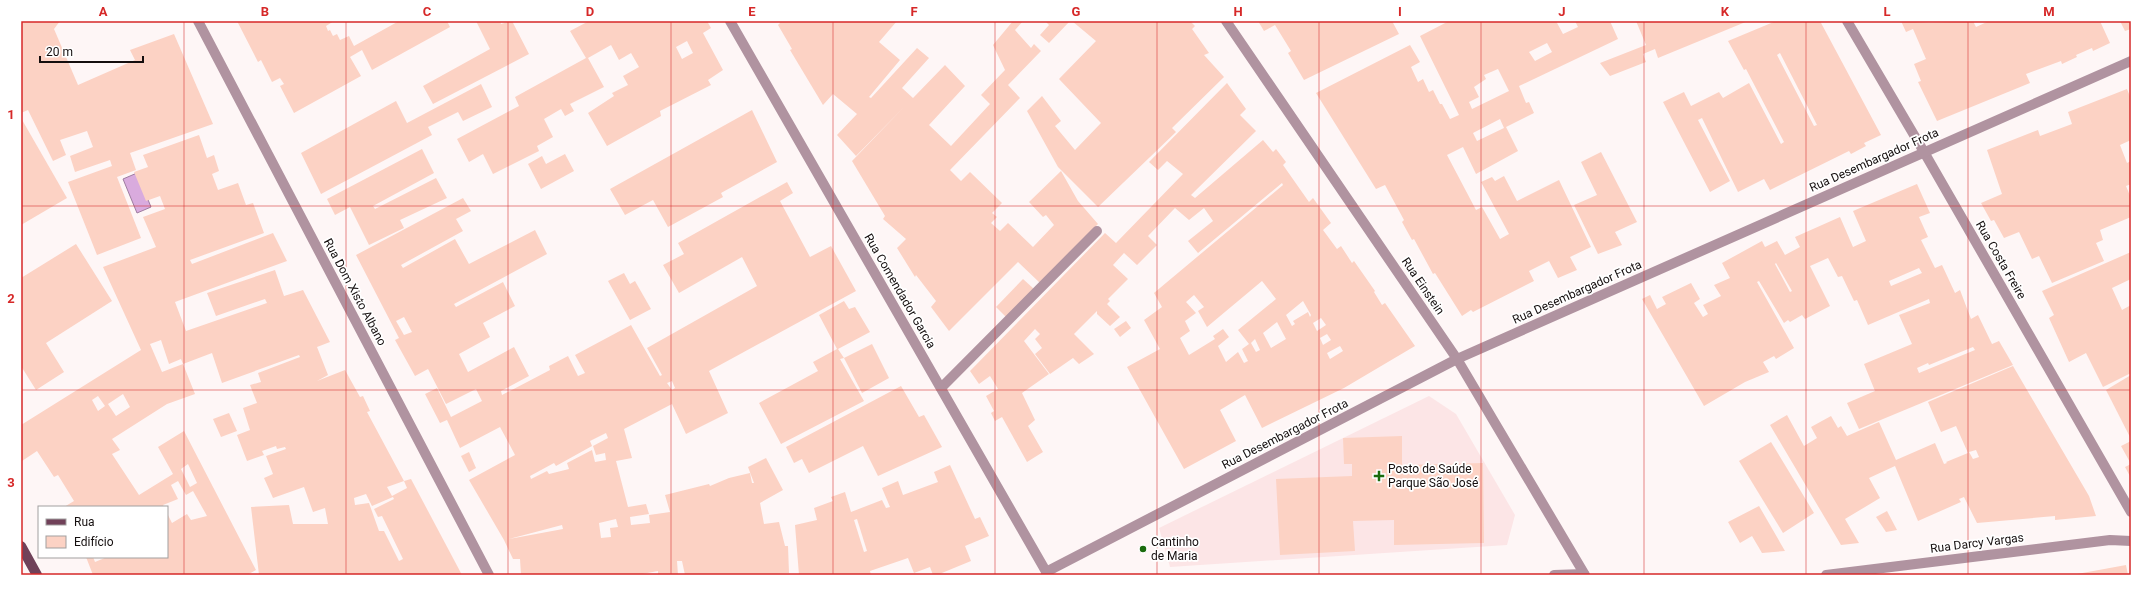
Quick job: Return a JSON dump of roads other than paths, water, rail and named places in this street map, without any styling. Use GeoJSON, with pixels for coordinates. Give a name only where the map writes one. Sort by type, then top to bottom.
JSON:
{"type":"FeatureCollection","features":[{"type":"Feature","properties":{"kind":"main road"},"geometry":{"type":"LineString","coordinates":[[21,546],[37,575]]}},
{"type":"Feature","properties":{"kind":"street","name":"Rua Dom Xisto Albano"},"geometry":{"type":"LineString","coordinates":[[198,21],[489,575]]}},
{"type":"Feature","properties":{"kind":"street","name":"Rua Comendador Garcia"},"geometry":{"type":"LineString","coordinates":[[730,21],[1047,573]]}},
{"type":"Feature","properties":{"kind":"street","name":"Rua Einstein"},"geometry":{"type":"LineString","coordinates":[[1226,21],[1457,360],[1585,574]]}},
{"type":"Feature","properties":{"kind":"street","name":"Rua Costa Freire"},"geometry":{"type":"LineString","coordinates":[[1847,21],[2131,512]]}},
{"type":"Feature","properties":{"kind":"street","name":"Rua Desembargador Frota"},"geometry":{"type":"LineString","coordinates":[[1047,573],[1457,360],[2131,61]]}},
{"type":"Feature","properties":{"kind":"street"},"geometry":{"type":"LineString","coordinates":[[941,388],[1097,231]]}},
{"type":"Feature","properties":{"kind":"street","name":"Rua Darcy Vargas"},"geometry":{"type":"LineString","coordinates":[[1826,575],[2110,540],[2131,541]]}},
{"type":"Feature","properties":{"kind":"street"},"geometry":{"type":"LineString","coordinates":[[1554,575],[1585,574]]}},
{"type":"Feature","properties":{"kind":"place","name":"Posto de Saúde Parque São José"},"geometry":{"type":"Point","coordinates":[1379,476]}},
{"type":"Feature","properties":{"kind":"place","name":"Cantinho de Maria"},"geometry":{"type":"Point","coordinates":[1143,549]}}]}
